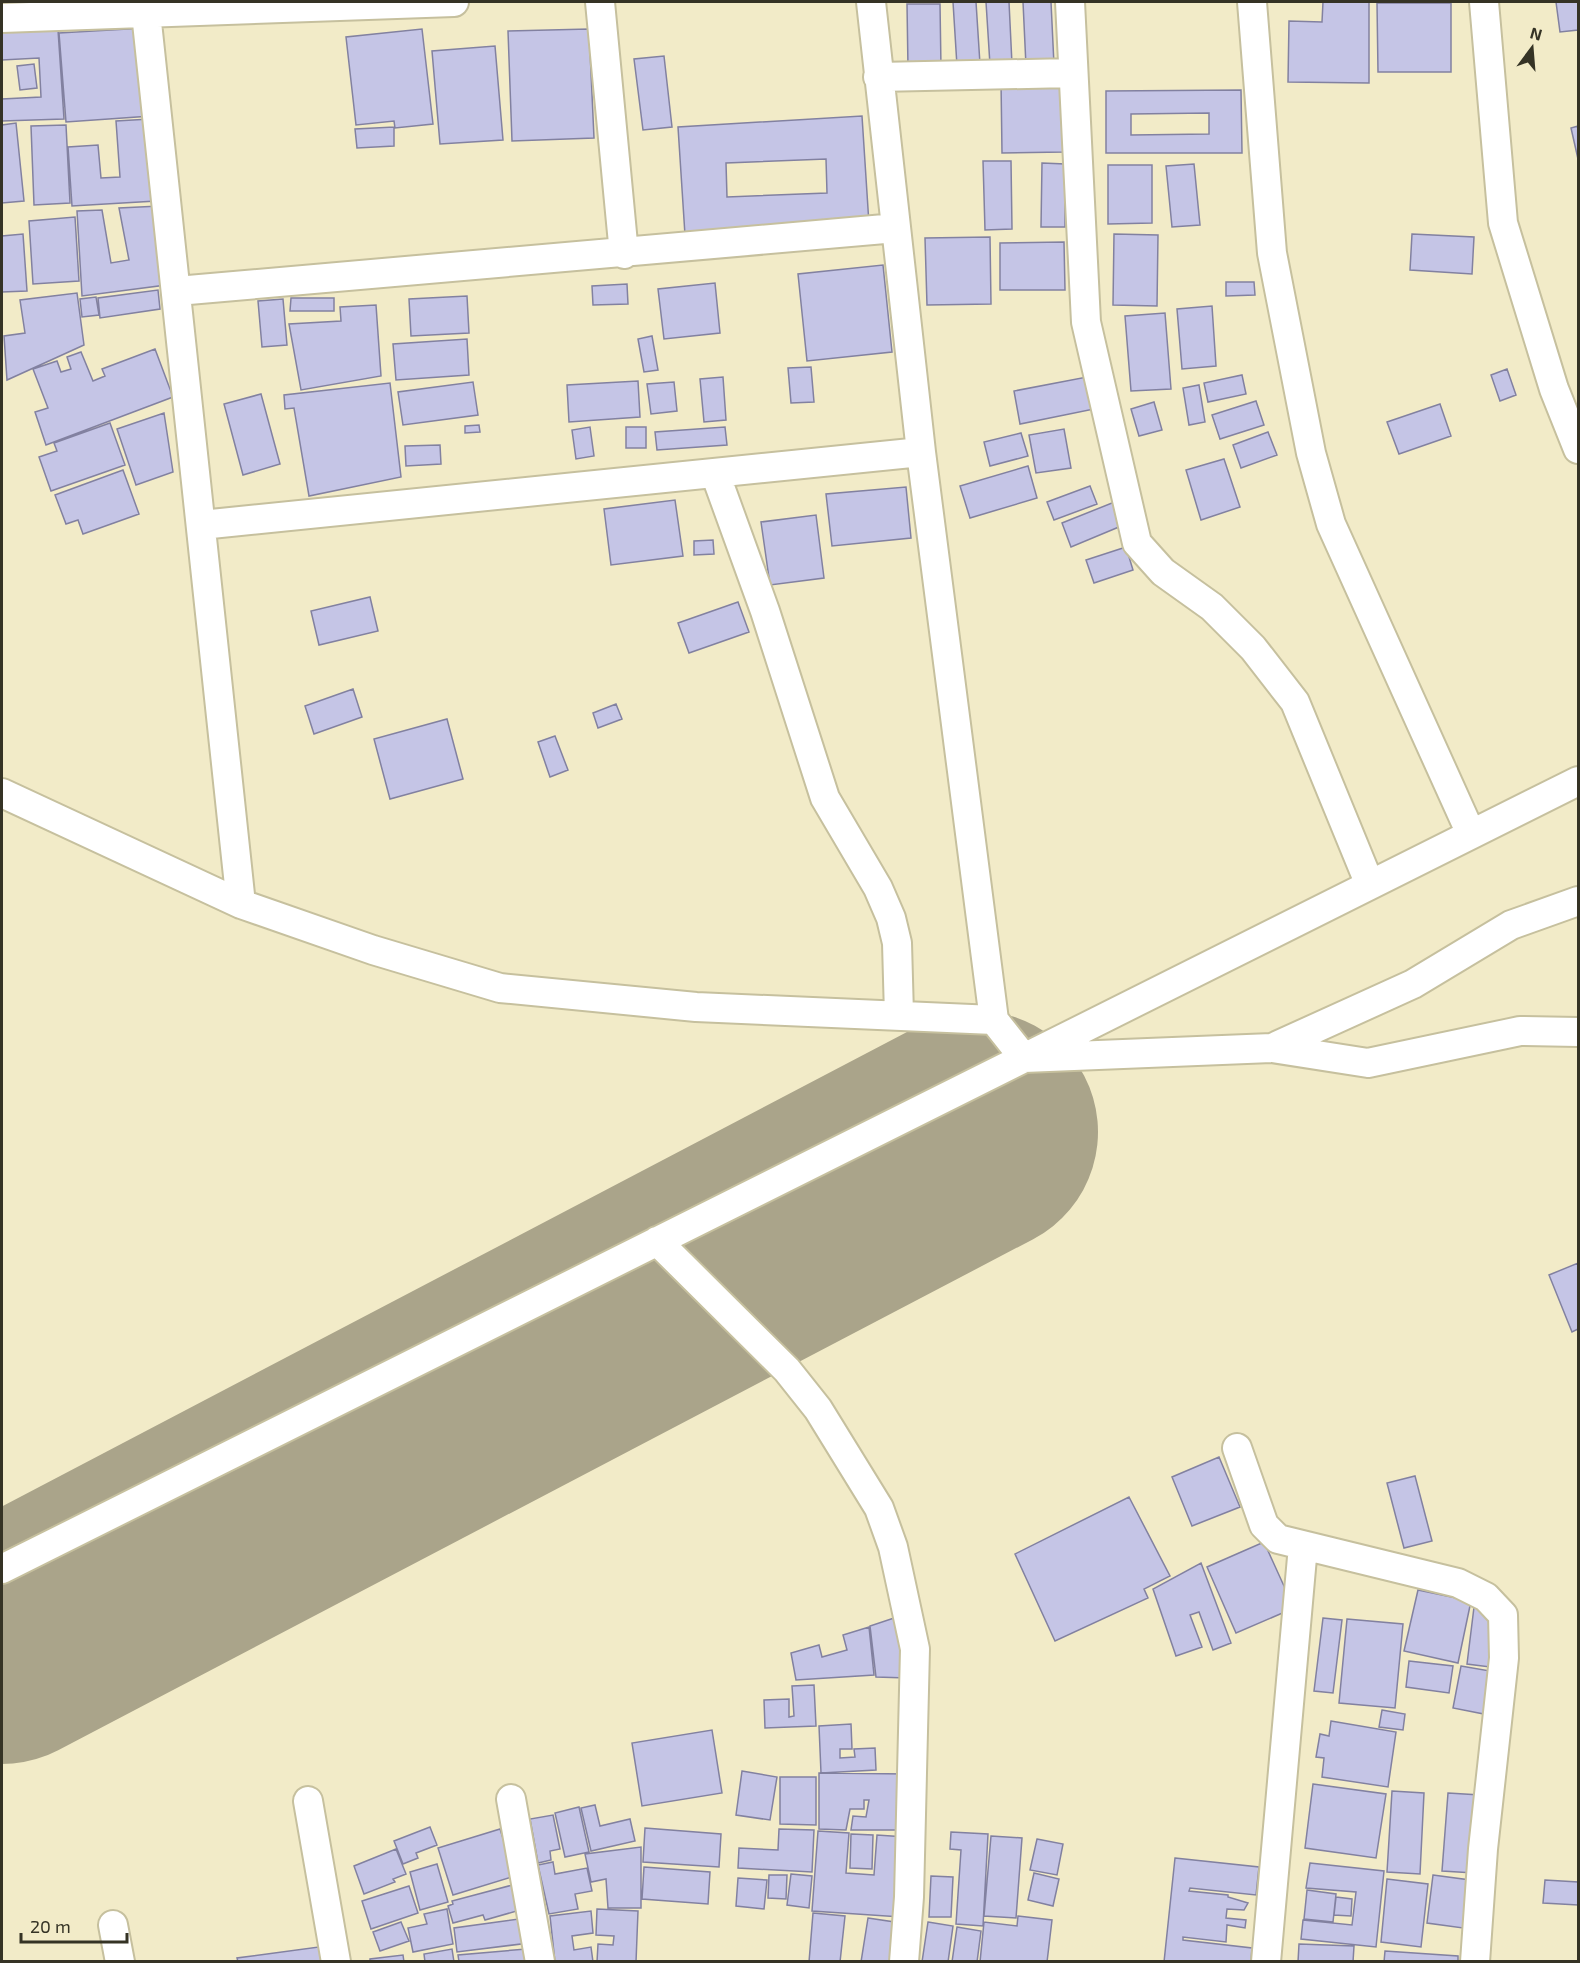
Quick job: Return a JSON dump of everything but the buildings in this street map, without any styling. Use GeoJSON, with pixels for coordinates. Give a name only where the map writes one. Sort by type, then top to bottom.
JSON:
{"type":"FeatureCollection","features":[{"type":"Feature","properties":{"kind":"street"},"geometry":{"type":"LineString","coordinates":[[2,18],[107,8],[146,13],[454,2]]}},
{"type":"Feature","properties":{"kind":"street"},"geometry":{"type":"LineString","coordinates":[[600,2],[624,254]]}},
{"type":"Feature","properties":{"kind":"street"},"geometry":{"type":"LineString","coordinates":[[871,2],[921,452],[994,1020],[1024,1058]]}},
{"type":"Feature","properties":{"kind":"street"},"geometry":{"type":"LineString","coordinates":[[1070,2],[1086,322],[1137,543],[1163,572],[1212,607],[1253,648],[1295,702],[1370,885]]}},
{"type":"Feature","properties":{"kind":"street"},"geometry":{"type":"LineString","coordinates":[[1252,2],[1272,254],[1311,453],[1331,524],[1471,834]]}},
{"type":"Feature","properties":{"kind":"street"},"geometry":{"type":"LineString","coordinates":[[1484,2],[1503,223],[1554,389],[1578,449]]}},
{"type":"Feature","properties":{"kind":"street"},"geometry":{"type":"LineString","coordinates":[[146,13],[241,904]]}},
{"type":"Feature","properties":{"kind":"street"},"geometry":{"type":"LineString","coordinates":[[878,77],[1072,73]]}},
{"type":"Feature","properties":{"kind":"street"},"geometry":{"type":"LineString","coordinates":[[177,291],[624,254],[896,228]]}},
{"type":"Feature","properties":{"kind":"street"},"geometry":{"type":"LineString","coordinates":[[201,525],[921,452]]}},
{"type":"Feature","properties":{"kind":"street"},"geometry":{"type":"LineString","coordinates":[[715,474],[765,611],[825,798],[878,888],[891,918],[897,943],[898,1015]]}},
{"type":"Feature","properties":{"kind":"street"},"geometry":{"type":"LineString","coordinates":[[2,1569],[1578,781]]}},
{"type":"Feature","properties":{"kind":"street"},"geometry":{"type":"LineString","coordinates":[[2,793],[241,904],[373,950],[500,988],[696,1007],[994,1020]]}},
{"type":"Feature","properties":{"kind":"street"},"geometry":{"type":"LineString","coordinates":[[1272,1048],[1413,984],[1511,925],[1578,901]]}},
{"type":"Feature","properties":{"kind":"street"},"geometry":{"type":"LineString","coordinates":[[1024,1058],[1272,1048],[1368,1064],[1520,1030],[1578,1032]]}},
{"type":"Feature","properties":{"kind":"street"},"geometry":{"type":"LineString","coordinates":[[657,1241],[787,1370],[818,1409],[879,1508],[893,1547],[915,1648],[909,1896],[904,1962]]}},
{"type":"Feature","properties":{"kind":"street"},"geometry":{"type":"LineString","coordinates":[[1237,1449],[1264,1525],[1278,1539],[1458,1583],[1486,1597],[1503,1615],[1504,1658],[1483,1849],[1475,1962]]}},
{"type":"Feature","properties":{"kind":"street"},"geometry":{"type":"LineString","coordinates":[[1266,1962],[1303,1546]]}},
{"type":"Feature","properties":{"kind":"street"},"geometry":{"type":"LineString","coordinates":[[511,1799],[540,1962]]}},
{"type":"Feature","properties":{"kind":"street"},"geometry":{"type":"LineString","coordinates":[[308,1801],[336,1962]]}},
{"type":"Feature","properties":{"kind":"street"},"geometry":{"type":"LineString","coordinates":[[113,1925],[120,1962]]}},
{"type":"Feature","properties":{"kind":"runway"},"geometry":{"type":"LineString","coordinates":[[2,1643],[977,1132]]}}]}
